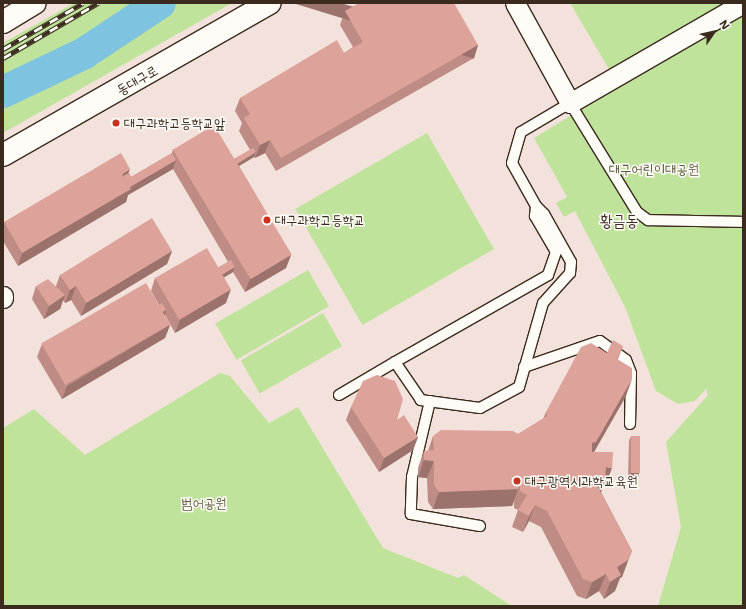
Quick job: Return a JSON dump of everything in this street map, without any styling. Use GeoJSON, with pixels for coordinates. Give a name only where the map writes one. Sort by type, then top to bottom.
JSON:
{"type":"FeatureCollection","features":[{"type":"Feature","properties":{"kind":"main road"},"geometry":{"type":"LineString","coordinates":[[3,22],[35,3]]}},
{"type":"Feature","properties":{"kind":"main road","name":"동대구로"},"geometry":{"type":"LineString","coordinates":[[3,155],[270,3]]}},
{"type":"Feature","properties":{"kind":"street"},"geometry":{"type":"LineString","coordinates":[[515,3],[570,103],[743,3]]}},
{"type":"Feature","properties":{"kind":"lane"},"geometry":{"type":"LineString","coordinates":[[395,362],[422,400],[480,408],[519,387],[543,303],[570,273],[571,262],[536,206],[512,163],[522,132],[570,103],[637,212],[648,220],[743,222]]}},
{"type":"Feature","properties":{"kind":"lane"},"geometry":{"type":"LineString","coordinates":[[339,395],[548,275],[556,252],[535,216],[536,206]]}},
{"type":"Feature","properties":{"kind":"lane"},"geometry":{"type":"LineString","coordinates":[[524,367],[600,341],[626,360],[631,373],[630,424]]}},
{"type":"Feature","properties":{"kind":"lane"},"geometry":{"type":"LineString","coordinates":[[430,401],[412,477],[411,514],[480,526]]}},
{"type":"Feature","properties":{"kind":"green space"},"geometry":{"type":"Polygon","coordinates":[[[74,3],[232,3],[3,133],[3,43],[74,3]]]}},
{"type":"Feature","properties":{"kind":"green space","name":"대구어린이대공원"},"geometry":{"type":"Polygon","coordinates":[[[570,3],[743,3],[743,606],[658,606],[681,527],[666,442],[708,395],[706,389],[695,401],[678,404],[656,391],[625,307],[575,211],[564,217],[556,203],[567,197],[534,138],[619,86],[570,3]]]}},
{"type":"Feature","properties":{"kind":"green space"},"geometry":{"type":"Polygon","coordinates":[[[427,133],[494,249],[362,325],[295,209],[427,133]]]}},
{"type":"Feature","properties":{"kind":"green space"},"geometry":{"type":"Polygon","coordinates":[[[308,270],[329,306],[236,360],[215,324],[308,270]]]}},
{"type":"Feature","properties":{"kind":"green space"},"geometry":{"type":"Polygon","coordinates":[[[323,313],[342,346],[260,393],[241,360],[323,313]]]}},
{"type":"Feature","properties":{"kind":"green space","name":"범어공원"},"geometry":{"type":"Polygon","coordinates":[[[220,373],[230,376],[269,423],[298,407],[383,548],[458,578],[464,575],[512,606],[3,606],[3,428],[34,409],[85,455],[220,373]]]}},
{"type":"Feature","properties":{"kind":"building"},"geometry":{"type":"Polygon","coordinates":[[[359,3],[454,3],[478,45],[281,158],[270,140],[260,145],[244,118],[250,114],[240,98],[337,40],[344,53],[363,42],[345,11],[359,3]]]}},
{"type":"Feature","properties":{"kind":"building"},"geometry":{"type":"Polygon","coordinates":[[[214,125],[292,254],[251,279],[173,150],[214,125]]]}},
{"type":"Feature","properties":{"kind":"building"},"geometry":{"type":"Polygon","coordinates":[[[253,148],[256,152],[237,164],[234,159],[253,148]]]}},
{"type":"Feature","properties":{"kind":"building"},"geometry":{"type":"Polygon","coordinates":[[[121,153],[130,169],[122,174],[131,189],[22,253],[4,222],[121,153]]]}},
{"type":"Feature","properties":{"kind":"building"},"geometry":{"type":"Polygon","coordinates":[[[172,153],[176,160],[130,187],[123,176],[129,173],[131,177],[172,153]]]}},
{"type":"Feature","properties":{"kind":"building"},"geometry":{"type":"Polygon","coordinates":[[[152,218],[172,251],[86,303],[76,286],[70,290],[60,275],[152,218]]]}},
{"type":"Feature","properties":{"kind":"building"},"geometry":{"type":"Polygon","coordinates":[[[207,248],[231,290],[179,320],[155,278],[207,248]]]}},
{"type":"Feature","properties":{"kind":"building"},"geometry":{"type":"Polygon","coordinates":[[[231,260],[235,267],[222,274],[218,268],[231,260]]]}},
{"type":"Feature","properties":{"kind":"building"},"geometry":{"type":"Polygon","coordinates":[[[48,279],[65,295],[49,306],[36,286],[48,279]]]}},
{"type":"Feature","properties":{"kind":"building"},"geometry":{"type":"Polygon","coordinates":[[[146,283],[170,325],[65,385],[41,344],[146,283]]]}},
{"type":"Feature","properties":{"kind":"building"},"geometry":{"type":"Polygon","coordinates":[[[162,303],[166,310],[163,312],[159,305],[162,303]]]}},
{"type":"Feature","properties":{"kind":"building","name":"대구광역시과학교육원"},"geometry":{"type":"Polygon","coordinates":[[[613,340],[623,346],[617,359],[632,368],[632,379],[596,442],[592,443],[592,452],[613,452],[612,468],[606,467],[605,480],[594,480],[632,551],[628,560],[617,567],[621,575],[610,582],[606,574],[592,582],[583,579],[547,511],[535,505],[529,516],[518,510],[527,495],[520,491],[520,483],[518,489],[439,492],[434,485],[434,461],[424,460],[424,451],[434,450],[433,436],[441,430],[513,431],[518,434],[547,416],[546,412],[581,347],[591,343],[607,353],[613,340]]]}},
{"type":"Feature","properties":{"kind":"building"},"geometry":{"type":"Polygon","coordinates":[[[377,375],[395,381],[403,399],[397,420],[404,415],[418,437],[384,458],[351,407],[363,381],[377,375]]]}},
{"type":"Feature","properties":{"kind":"building"},"geometry":{"type":"Polygon","coordinates":[[[631,436],[640,436],[640,473],[631,473],[631,436]]]}},
{"type":"Feature","properties":{"kind":"waterway"},"geometry":{"type":"LineString","coordinates":[[3,92],[83,54],[160,3]]}},
{"type":"Feature","properties":{"kind":"railway"},"geometry":{"type":"LineString","coordinates":[[3,49],[83,3]]}},
{"type":"Feature","properties":{"kind":"railway"},"geometry":{"type":"LineString","coordinates":[[3,58],[98,3]]}},
{"type":"Feature","properties":{"kind":"place","name":"대구과학고등학교앞"},"geometry":{"type":"Point","coordinates":[116,123]}},
{"type":"Feature","properties":{"kind":"place","name":"대구과학고등학교"},"geometry":{"type":"Point","coordinates":[267,220]}},
{"type":"Feature","properties":{"kind":"place","name":"대구광역시과학교육원"},"geometry":{"type":"Point","coordinates":[517,481]}},
{"type":"Feature","properties":{"kind":"district","name":"황금동"},"geometry":{"type":"Point","coordinates":[619,221]}}]}
